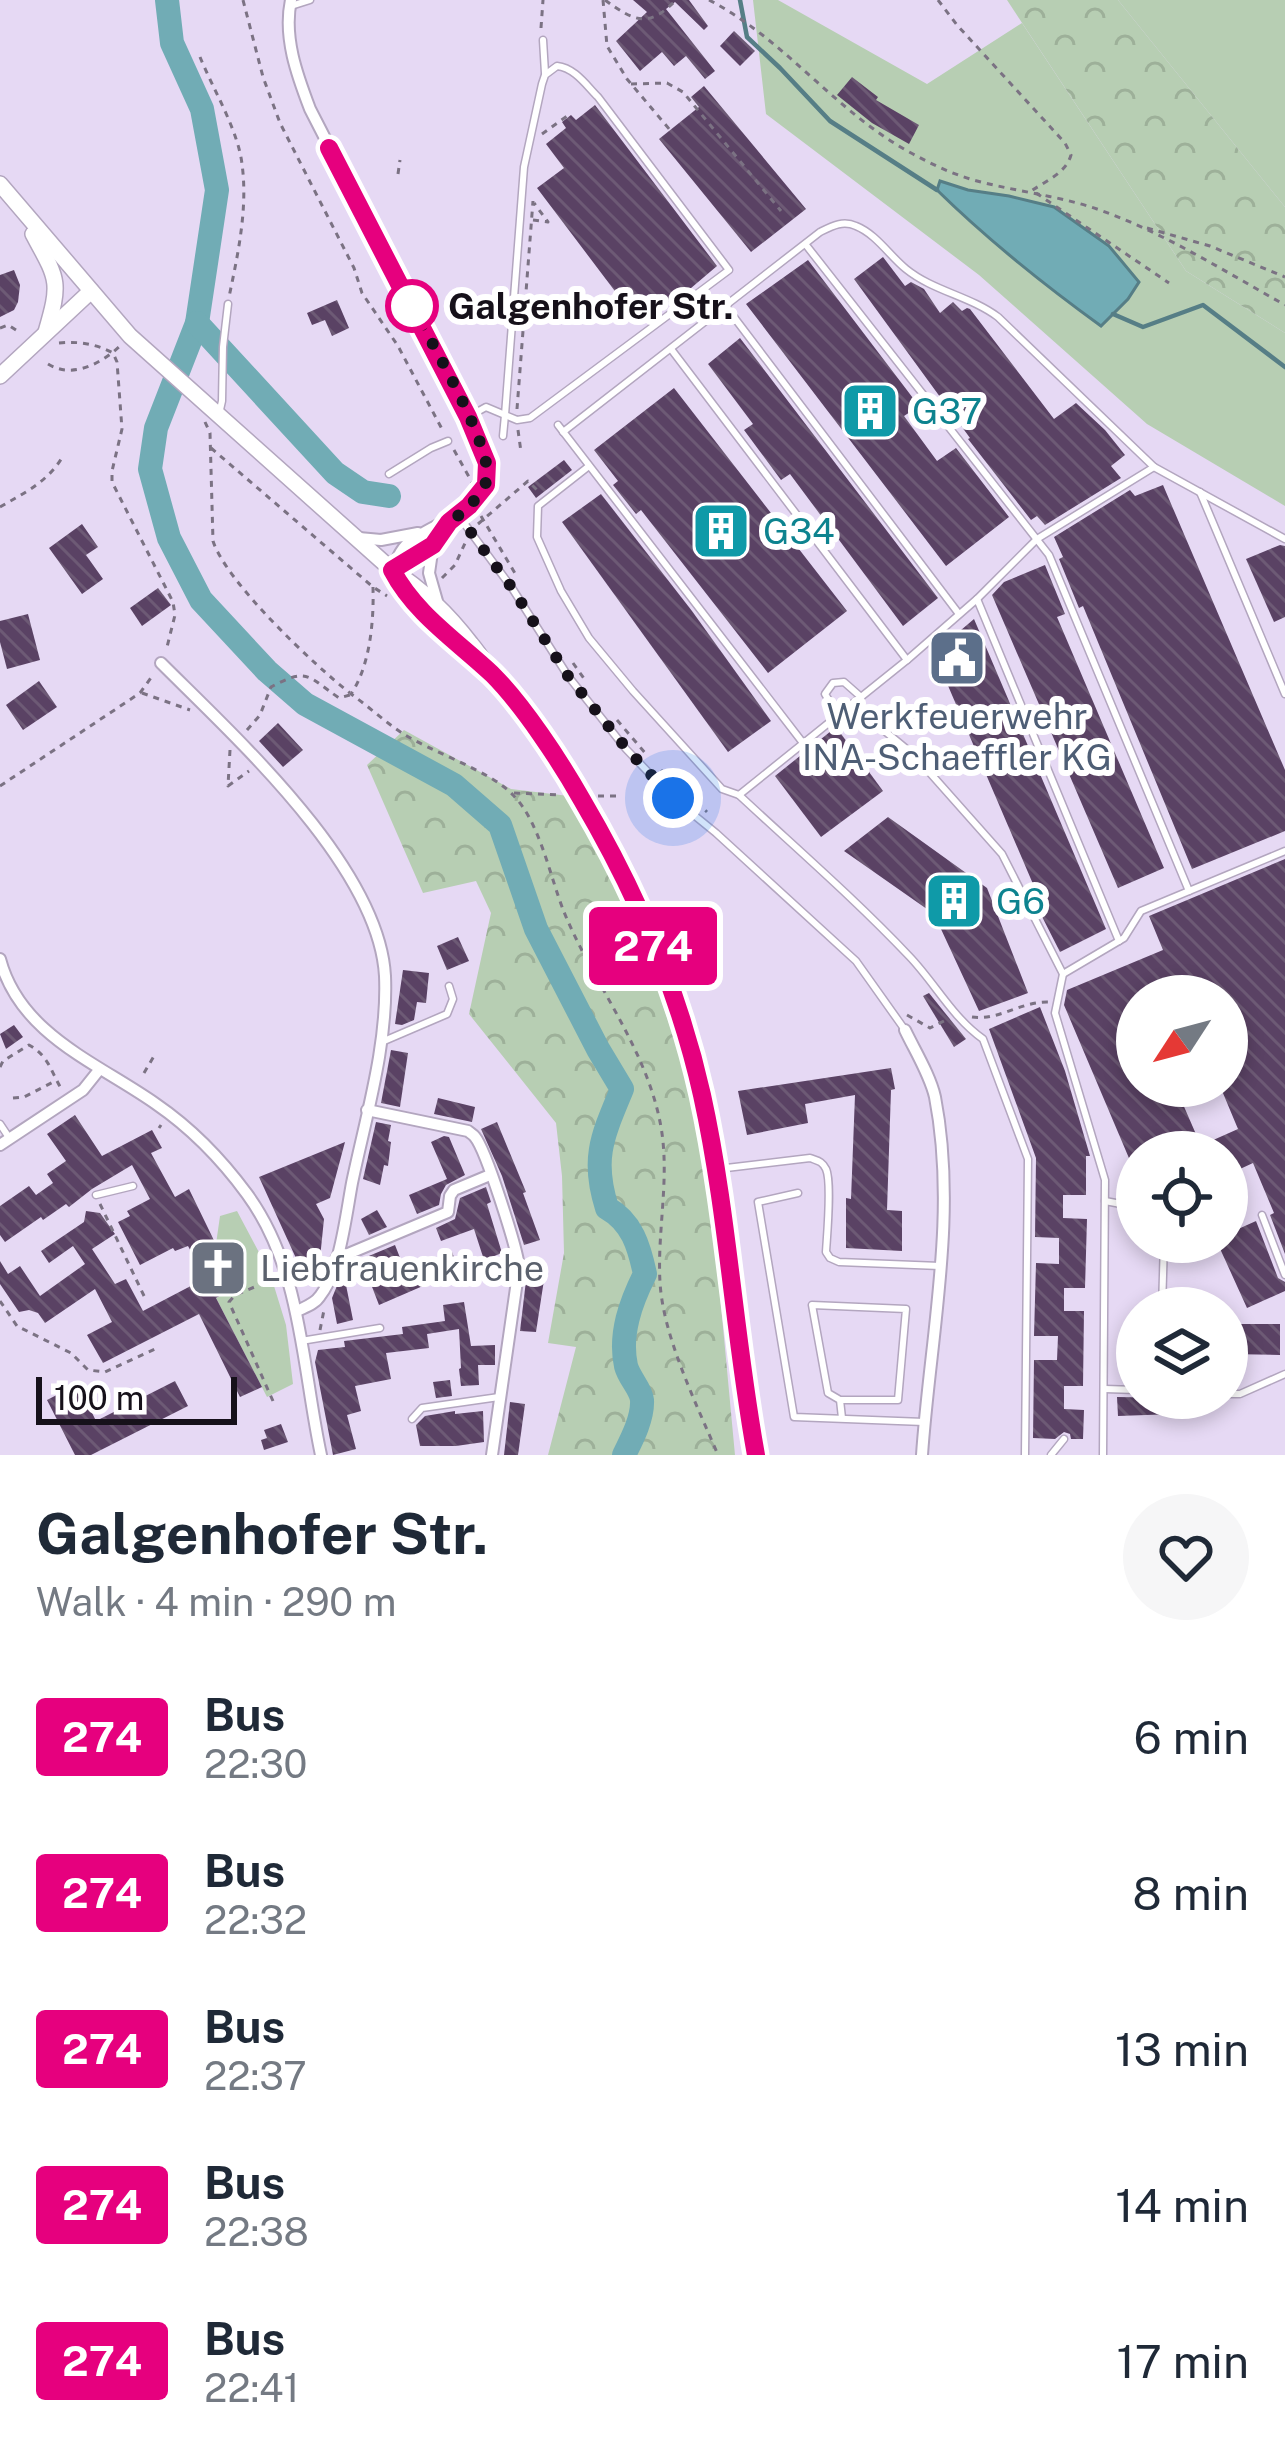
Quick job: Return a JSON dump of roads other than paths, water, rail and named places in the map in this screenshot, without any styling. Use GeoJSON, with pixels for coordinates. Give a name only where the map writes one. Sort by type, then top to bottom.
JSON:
{"type":"FeatureCollection","features":[{"type":"Feature","properties":{"kind":"street"},"geometry":{"type":"LineString","coordinates":[[290,3],[290,44],[310,109],[468,417],[488,474],[483,490],[433,545],[392,570]]}},
{"type":"Feature","properties":{"kind":"street"},"geometry":{"type":"LineString","coordinates":[[0,184],[151,356],[440,610],[526,716],[581,797],[628,887],[674,1001],[701,1090],[756,1455]]}},
{"type":"Feature","properties":{"kind":"street"},"geometry":{"type":"LineString","coordinates":[[20,210],[52,270],[57,293],[53,337]]}},
{"type":"Feature","properties":{"kind":"street"},"geometry":{"type":"LineString","coordinates":[[0,376],[53,337],[91,291]]}},
{"type":"Feature","properties":{"kind":"street"},"geometry":{"type":"LineString","coordinates":[[392,570],[405,547],[454,518]]}},
{"type":"Feature","properties":{"kind":"street"},"geometry":{"type":"LineString","coordinates":[[356,537],[381,540],[427,531]]}},
{"type":"Feature","properties":{"kind":"street"},"geometry":{"type":"LineString","coordinates":[[433,545],[429,573],[440,610]]}},
{"type":"Feature","properties":{"kind":"street"},"geometry":{"type":"LineString","coordinates":[[392,570],[403,592],[492,675]]}},
{"type":"Feature","properties":{"kind":"street"},"geometry":{"type":"LineString","coordinates":[[161,663],[259,764],[330,849],[373,918],[383,959],[380,1043],[340,1218],[336,1259],[322,1294],[298,1311]]}},
{"type":"Feature","properties":{"kind":"street"},"geometry":{"type":"LineString","coordinates":[[0,959],[2,975],[45,1030],[182,1124],[231,1173],[267,1226],[298,1311],[321,1455]]}},
{"type":"Feature","properties":{"kind":"street"},"geometry":{"type":"LineString","coordinates":[[905,1030],[934,1093],[942,1161],[940,1266],[922,1455]]}},
{"type":"Feature","properties":{"kind":"street"},"geometry":{"type":"LineString","coordinates":[[5,1142],[82,1090],[99,1070]]}},
{"type":"Feature","properties":{"kind":"street"},"geometry":{"type":"LineString","coordinates":[[368,1110],[468,1131],[477,1138],[519,1267],[492,1455]]}},
{"type":"Feature","properties":{"kind":"street"},"geometry":{"type":"LineString","coordinates":[[336,1259],[448,1212],[454,1190],[490,1175]]}},
{"type":"Feature","properties":{"kind":"lane"},"geometry":{"type":"LineString","coordinates":[[290,3],[310,0]]}},
{"type":"Feature","properties":{"kind":"lane"},"geometry":{"type":"LineString","coordinates":[[503,436],[524,167],[545,75],[543,40]]}},
{"type":"Feature","properties":{"kind":"lane"},"geometry":{"type":"LineString","coordinates":[[468,417],[486,407],[517,420],[534,415],[729,270],[589,87],[562,66],[545,75]]}},
{"type":"Feature","properties":{"kind":"lane"},"geometry":{"type":"LineString","coordinates":[[803,743],[560,428],[832,226],[853,224],[909,272],[980,303],[1154,467],[1285,539]]}},
{"type":"Feature","properties":{"kind":"lane"},"geometry":{"type":"LineString","coordinates":[[805,243],[1049,555],[1189,891]]}},
{"type":"Feature","properties":{"kind":"lane"},"geometry":{"type":"LineString","coordinates":[[219,414],[228,304]]}},
{"type":"Feature","properties":{"kind":"lane"},"geometry":{"type":"LineString","coordinates":[[724,304],[959,614]]}},
{"type":"Feature","properties":{"kind":"lane"},"geometry":{"type":"LineString","coordinates":[[670,349],[908,660]]}},
{"type":"Feature","properties":{"kind":"lane"},"geometry":{"type":"LineString","coordinates":[[389,474],[448,441]]}},
{"type":"Feature","properties":{"kind":"lane"},"geometry":{"type":"LineString","coordinates":[[589,466],[538,506],[537,537],[560,591],[589,638],[722,789],[739,795],[849,896],[913,959],[967,1028],[983,1039],[1028,1159],[1025,1455]]}},
{"type":"Feature","properties":{"kind":"lane"},"geometry":{"type":"LineString","coordinates":[[739,795],[908,660],[1037,539],[1154,467]]}},
{"type":"Feature","properties":{"kind":"lane"},"geometry":{"type":"LineString","coordinates":[[1200,492],[1285,694]]}},
{"type":"Feature","properties":{"kind":"lane"},"geometry":{"type":"LineString","coordinates":[[454,518],[471,532],[568,676],[626,748],[673,798],[856,961],[905,1030]]}},
{"type":"Feature","properties":{"kind":"lane"},"geometry":{"type":"LineString","coordinates":[[976,598],[1120,941]]}},
{"type":"Feature","properties":{"kind":"lane"},"geometry":{"type":"LineString","coordinates":[[1275,672],[1285,668]]}},
{"type":"Feature","properties":{"kind":"lane"},"geometry":{"type":"LineString","coordinates":[[838,715],[825,694],[833,683],[844,682],[861,697]]}},
{"type":"Feature","properties":{"kind":"lane"},"geometry":{"type":"LineString","coordinates":[[852,704],[915,756],[1002,854],[1063,974],[1055,1013],[1105,1180],[1103,1455]]}},
{"type":"Feature","properties":{"kind":"lane"},"geometry":{"type":"LineString","coordinates":[[1063,974],[1124,938],[1141,911],[1285,851]]}},
{"type":"Feature","properties":{"kind":"lane"},"geometry":{"type":"LineString","coordinates":[[380,1043],[447,1014],[453,999],[449,986]]}},
{"type":"Feature","properties":{"kind":"lane"},"geometry":{"type":"LineString","coordinates":[[0,1124],[5,1142]]}},
{"type":"Feature","properties":{"kind":"lane"},"geometry":{"type":"LineString","coordinates":[[715,1169],[810,1158],[818,1161],[828,1177],[826,1252],[830,1258],[940,1266]]}},
{"type":"Feature","properties":{"kind":"lane"},"geometry":{"type":"LineString","coordinates":[[96,1195],[133,1186]]}},
{"type":"Feature","properties":{"kind":"lane"},"geometry":{"type":"LineString","coordinates":[[798,1193],[758,1202],[794,1418],[925,1422]]}},
{"type":"Feature","properties":{"kind":"lane"},"geometry":{"type":"LineString","coordinates":[[1105,1201],[1116,1203]]}},
{"type":"Feature","properties":{"kind":"lane"},"geometry":{"type":"LineString","coordinates":[[1262,1215],[1285,1275]]}},
{"type":"Feature","properties":{"kind":"lane"},"geometry":{"type":"LineString","coordinates":[[812,1305],[906,1310],[898,1400],[840,1400],[828,1393],[812,1305]]}},
{"type":"Feature","properties":{"kind":"lane"},"geometry":{"type":"LineString","coordinates":[[301,1341],[380,1328]]}},
{"type":"Feature","properties":{"kind":"lane"},"geometry":{"type":"LineString","coordinates":[[1248,1390],[1285,1374]]}},
{"type":"Feature","properties":{"kind":"lane"},"geometry":{"type":"LineString","coordinates":[[1103,1389],[1116,1389]]}},
{"type":"Feature","properties":{"kind":"lane"},"geometry":{"type":"LineString","coordinates":[[412,1419],[422,1408],[501,1396]]}},
{"type":"Feature","properties":{"kind":"lane"},"geometry":{"type":"LineString","coordinates":[[840,1400],[842,1418]]}},
{"type":"Feature","properties":{"kind":"lane"},"geometry":{"type":"LineString","coordinates":[[1052,1455],[1064,1439]]}},
{"type":"Feature","properties":{"kind":"waterway"},"geometry":{"type":"LineString","coordinates":[[167,0],[172,43],[202,109],[217,190],[197,323],[156,428],[150,469],[169,538],[201,600],[305,704],[454,785],[500,825],[536,929],[622,1089],[605,1134],[600,1175],[607,1208],[633,1236],[645,1274],[625,1330],[626,1366],[642,1400],[639,1421],[624,1455]]}},
{"type":"Feature","properties":{"kind":"waterway"},"geometry":{"type":"LineString","coordinates":[[740,0],[747,37],[830,121],[937,190]]}},
{"type":"Feature","properties":{"kind":"waterway"},"geometry":{"type":"LineString","coordinates":[[1113,314],[1143,327],[1203,305],[1285,367]]}},
{"type":"Feature","properties":{"kind":"waterway"},"geometry":{"type":"LineString","coordinates":[[197,323],[335,473],[363,492],[389,496]]}},
{"type":"Feature","properties":{"kind":"place","name":"Galgenhofer Str."},"geometry":{"type":"Point","coordinates":[412,306]}},
{"type":"Feature","properties":{"kind":"place","name":"G37"},"geometry":{"type":"Point","coordinates":[870,411]}},
{"type":"Feature","properties":{"kind":"place","name":"G34"},"geometry":{"type":"Point","coordinates":[721,531]}},
{"type":"Feature","properties":{"kind":"place","name":"Werkfeuerwehr INA-Schaeffler KG"},"geometry":{"type":"Point","coordinates":[957,658]}},
{"type":"Feature","properties":{"kind":"place","name":"G6"},"geometry":{"type":"Point","coordinates":[954,901]}},
{"type":"Feature","properties":{"kind":"place","name":"Liebfrauenkirche"},"geometry":{"type":"Point","coordinates":[218,1268]}}]}
